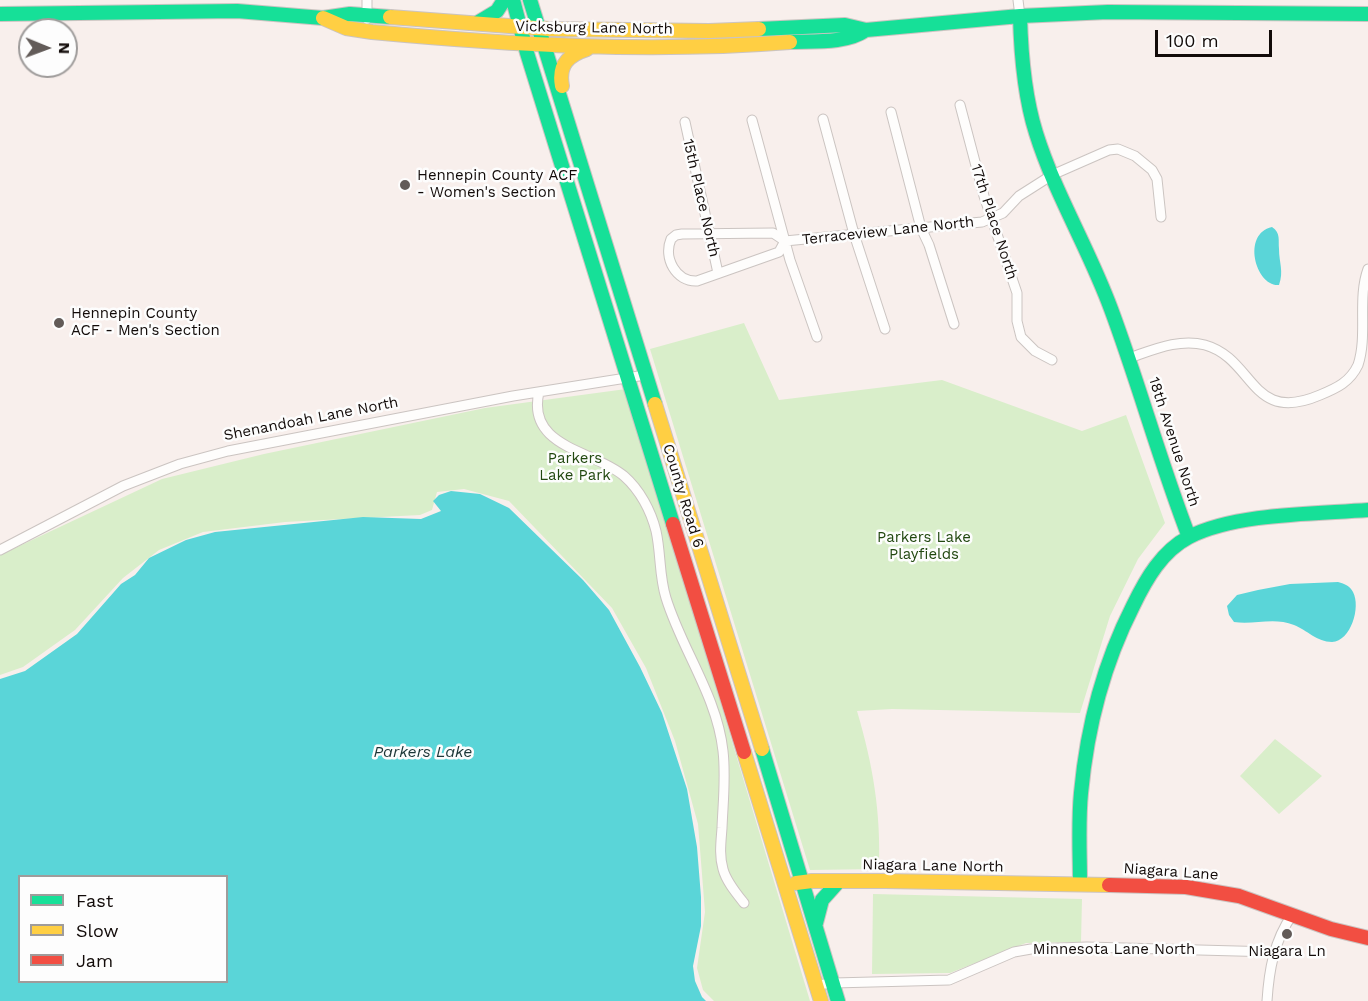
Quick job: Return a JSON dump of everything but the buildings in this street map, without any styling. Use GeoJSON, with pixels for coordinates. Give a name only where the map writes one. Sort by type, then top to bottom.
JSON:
{"type":"FeatureCollection","features":[{"type":"Feature","properties":{"kind":"main road"},"geometry":{"type":"LineString","coordinates":[[474,24],[493,15],[504,0]]}},
{"type":"Feature","properties":{"kind":"main road","name":"County Road 6"},"geometry":{"type":"LineString","coordinates":[[513,0],[821,1001]]}},
{"type":"Feature","properties":{"kind":"main road","name":"County Road 6"},"geometry":{"type":"LineString","coordinates":[[530,0],[838,1001]]}},
{"type":"Feature","properties":{"kind":"main road","name":"Vicksburg Lane North"},"geometry":{"type":"LineString","coordinates":[[0,14],[237,6],[323,18],[340,26],[367,31],[525,43],[608,46],[770,44],[847,38],[859,35],[866,30]]}},
{"type":"Feature","properties":{"kind":"main road","name":"Vicksburg Lane North"},"geometry":{"type":"LineString","coordinates":[[323,18],[344,14],[367,15],[538,28],[724,30],[845,25],[866,30],[1020,16],[1108,12],[1368,14]]}},
{"type":"Feature","properties":{"kind":"main road","name":"18th Avenue North"},"geometry":{"type":"LineString","coordinates":[[1020,16],[1022,68],[1036,132],[1052,175],[1087,248],[1129,358],[1160,461],[1189,537]]}},
{"type":"Feature","properties":{"kind":"main road"},"geometry":{"type":"LineString","coordinates":[[578,161],[578,140],[560,80],[561,67],[575,52],[608,46]]}},
{"type":"Feature","properties":{"kind":"main road"},"geometry":{"type":"LineString","coordinates":[[1080,884],[1081,786],[1093,711],[1116,639],[1148,575],[1174,547],[1189,537],[1222,524],[1368,510]]}},
{"type":"Feature","properties":{"kind":"main road"},"geometry":{"type":"LineString","coordinates":[[816,924],[822,900],[839,881]]}},
{"type":"Feature","properties":{"kind":"main road","name":"Niagara Lane North"},"geometry":{"type":"LineString","coordinates":[[787,885],[839,881],[1080,884]]}},
{"type":"Feature","properties":{"kind":"main road","name":"Niagara Lane"},"geometry":{"type":"LineString","coordinates":[[1080,884],[1168,885],[1207,889],[1239,896],[1292,915]]}},
{"type":"Feature","properties":{"kind":"main road"},"geometry":{"type":"LineString","coordinates":[[1292,915],[1342,933],[1368,938]]}},
{"type":"Feature","properties":{"kind":"street"},"geometry":{"type":"LineString","coordinates":[[367,31],[368,0]]}},
{"type":"Feature","properties":{"kind":"street","name":"18th Avenue North"},"geometry":{"type":"LineString","coordinates":[[1018,0],[1020,16]]}},
{"type":"Feature","properties":{"kind":"street","name":"17th Place North"},"geometry":{"type":"LineString","coordinates":[[960,105],[978,176],[1017,293],[1017,321],[1022,337],[1027,345],[1052,360]]}},
{"type":"Feature","properties":{"kind":"street"},"geometry":{"type":"LineString","coordinates":[[891,112],[921,228],[929,245],[954,324]]}},
{"type":"Feature","properties":{"kind":"street"},"geometry":{"type":"LineString","coordinates":[[823,118],[854,234],[885,329]]}},
{"type":"Feature","properties":{"kind":"street"},"geometry":{"type":"LineString","coordinates":[[752,120],[785,241],[817,337]]}},
{"type":"Feature","properties":{"kind":"street","name":"15th Place North"},"geometry":{"type":"LineString","coordinates":[[685,122],[718,273]]}},
{"type":"Feature","properties":{"kind":"street","name":"Terraceview Lane North"},"geometry":{"type":"LineString","coordinates":[[709,234],[682,234],[671,239],[669,252],[677,275],[690,281],[718,273],[779,252],[785,241],[992,219],[1003,213],[1029,188],[1052,175],[1109,150],[1127,151],[1152,170],[1157,179],[1161,217]]}},
{"type":"Feature","properties":{"kind":"street"},"geometry":{"type":"LineString","coordinates":[[709,234],[773,233],[785,241]]}},
{"type":"Feature","properties":{"kind":"street"},"geometry":{"type":"LineString","coordinates":[[1129,358],[1172,344],[1185,342],[1206,345],[1227,356],[1265,396],[1290,404],[1303,402],[1341,387],[1359,364],[1364,347],[1365,284],[1368,269]]}},
{"type":"Feature","properties":{"kind":"street","name":"Shenandoah Lane North"},"geometry":{"type":"LineString","coordinates":[[0,550],[123,486],[180,464],[228,451],[539,392],[645,375]]}},
{"type":"Feature","properties":{"kind":"street"},"geometry":{"type":"LineString","coordinates":[[539,392],[540,420],[548,433],[562,444],[605,464],[624,476],[637,490],[648,509],[658,540],[666,597],[708,694],[718,726],[725,776],[720,854],[723,871],[744,903]]}},
{"type":"Feature","properties":{"kind":"street"},"geometry":{"type":"LineString","coordinates":[[1267,1001],[1274,952],[1282,928],[1292,915]]}},
{"type":"Feature","properties":{"kind":"street","name":"Minnesota Lane North"},"geometry":{"type":"LineString","coordinates":[[816,985],[834,982],[949,980],[1014,952],[1031,949],[1087,947],[1274,952]]}},
{"type":"Feature","properties":{"kind":"green space","name":"Parkers Lake Playfields"},"geometry":{"type":"Polygon","coordinates":[[[744,323],[779,400],[942,380],[1082,431],[1126,415],[1165,523],[1138,559],[1110,616],[1080,713],[892,709],[857,711],[875,789],[879,828],[879,869],[810,870],[650,349],[744,323]]]}},
{"type":"Feature","properties":{"kind":"green space","name":"Parkers Lake Park"},"geometry":{"type":"Polygon","coordinates":[[[626,389],[810,1001],[714,1001],[703,990],[697,968],[705,912],[698,824],[675,741],[646,668],[612,608],[509,501],[464,489],[437,492],[432,510],[420,515],[285,522],[203,532],[159,550],[123,578],[75,630],[23,667],[0,675],[0,555],[162,479],[264,454],[485,408],[626,389]]]}},
{"type":"Feature","properties":{"kind":"green space"},"geometry":{"type":"Polygon","coordinates":[[[1275,739],[1322,776],[1279,814],[1240,776],[1275,739]]]}},
{"type":"Feature","properties":{"kind":"green space"},"geometry":{"type":"Polygon","coordinates":[[[873,894],[1082,899],[1081,942],[1026,943],[950,973],[872,974],[873,894]]]}},
{"type":"Feature","properties":{"kind":"water"},"geometry":{"type":"Polygon","coordinates":[[[1272,227],[1278,237],[1281,271],[1279,285],[1264,278],[1255,259],[1257,239],[1262,232],[1272,227]]]}},
{"type":"Feature","properties":{"kind":"water","name":"Parkers Lake"},"geometry":{"type":"Polygon","coordinates":[[[451,491],[480,494],[509,508],[583,580],[609,610],[662,713],[687,789],[697,847],[701,897],[701,926],[693,966],[695,981],[706,1001],[0,1001],[0,679],[25,671],[77,634],[121,584],[135,575],[149,558],[186,540],[215,532],[363,517],[421,519],[441,511],[433,501],[439,495],[451,491]]]}},
{"type":"Feature","properties":{"kind":"water"},"geometry":{"type":"Polygon","coordinates":[[[1338,582],[1352,590],[1356,606],[1349,630],[1339,640],[1332,642],[1322,640],[1299,627],[1286,623],[1234,622],[1229,615],[1227,606],[1237,595],[1290,584],[1338,582]]]}},
{"type":"Feature","properties":{"kind":"traffic: fast"},"geometry":{"type":"LineString","coordinates":[[477,23],[497,11],[504,0]]}},
{"type":"Feature","properties":{"kind":"traffic: fast"},"geometry":{"type":"LineString","coordinates":[[513,0],[527,53],[673,524]]}},
{"type":"Feature","properties":{"kind":"traffic: fast"},"geometry":{"type":"LineString","coordinates":[[530,0],[655,404]]}},
{"type":"Feature","properties":{"kind":"traffic: fast"},"geometry":{"type":"LineString","coordinates":[[0,14],[237,11],[323,18],[350,14],[390,17]]}},
{"type":"Feature","properties":{"kind":"traffic: fast"},"geometry":{"type":"LineString","coordinates":[[759,29],[845,25],[866,30],[1020,16],[1108,12],[1368,14]]}},
{"type":"Feature","properties":{"kind":"traffic: fast"},"geometry":{"type":"LineString","coordinates":[[1020,16],[1024,75],[1036,133],[1053,178],[1111,309],[1189,537]]}},
{"type":"Feature","properties":{"kind":"traffic: fast"},"geometry":{"type":"LineString","coordinates":[[790,42],[839,40],[866,30]]}},
{"type":"Feature","properties":{"kind":"traffic: fast"},"geometry":{"type":"LineString","coordinates":[[1080,884],[1080,804],[1092,721],[1105,674],[1122,628],[1143,586],[1156,567],[1179,543],[1208,529],[1229,523],[1276,516],[1368,510]]}},
{"type":"Feature","properties":{"kind":"traffic: fast"},"geometry":{"type":"LineString","coordinates":[[762,749],[838,1001]]}},
{"type":"Feature","properties":{"kind":"traffic: fast"},"geometry":{"type":"LineString","coordinates":[[816,923],[822,900],[839,881]]}},
{"type":"Feature","properties":{"kind":"traffic: slow"},"geometry":{"type":"LineString","coordinates":[[390,17],[549,29],[709,31],[759,29]]}},
{"type":"Feature","properties":{"kind":"traffic: slow"},"geometry":{"type":"LineString","coordinates":[[323,18],[346,28],[372,32],[529,44],[686,47],[790,42]]}},
{"type":"Feature","properties":{"kind":"traffic: slow"},"geometry":{"type":"LineString","coordinates":[[562,86],[562,72],[566,62],[575,54],[587,49]]}},
{"type":"Feature","properties":{"kind":"traffic: slow"},"geometry":{"type":"LineString","coordinates":[[655,404],[762,749]]}},
{"type":"Feature","properties":{"kind":"traffic: slow"},"geometry":{"type":"LineString","coordinates":[[744,752],[821,1001]]}},
{"type":"Feature","properties":{"kind":"traffic: slow"},"geometry":{"type":"LineString","coordinates":[[796,883],[885,881],[1109,885]]}},
{"type":"Feature","properties":{"kind":"traffic: jam"},"geometry":{"type":"LineString","coordinates":[[673,524],[744,752]]}},
{"type":"Feature","properties":{"kind":"traffic: jam"},"geometry":{"type":"LineString","coordinates":[[1109,885],[1186,887],[1239,896],[1331,929],[1368,938]]}},
{"type":"Feature","properties":{"kind":"place","name":"Hennepin County ACF - Women's Section"},"geometry":{"type":"Point","coordinates":[405,185]}},
{"type":"Feature","properties":{"kind":"place","name":"Hennepin County ACF - Men's Section"},"geometry":{"type":"Point","coordinates":[59,323]}},
{"type":"Feature","properties":{"kind":"place","name":"Niagara Ln"},"geometry":{"type":"Point","coordinates":[1287,934]}}]}
